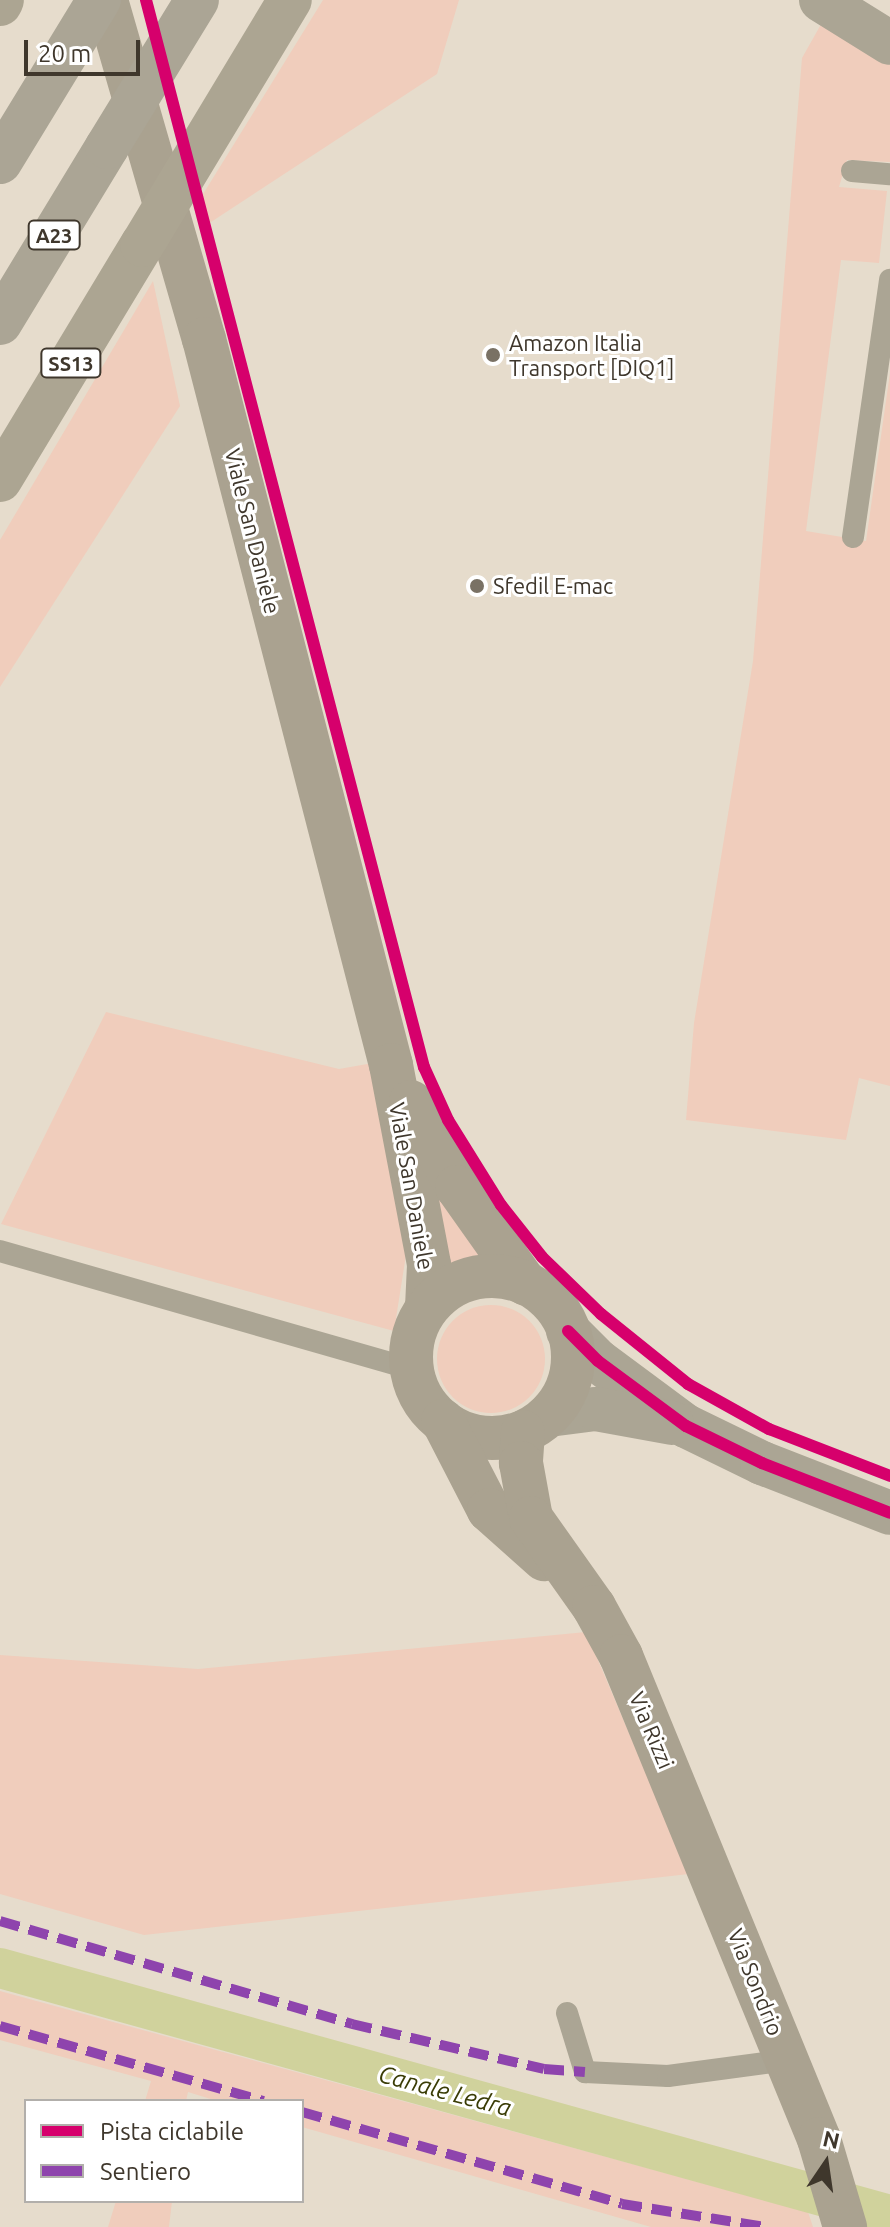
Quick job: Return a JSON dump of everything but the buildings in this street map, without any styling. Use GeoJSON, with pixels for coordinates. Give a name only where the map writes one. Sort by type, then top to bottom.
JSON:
{"type":"FeatureCollection","features":[{"type":"Feature","properties":{"kind":"highway"},"geometry":{"type":"LineString","coordinates":[[0,162],[99,0]]}},
{"type":"Feature","properties":{"kind":"highway","name":"A23"},"geometry":{"type":"LineString","coordinates":[[0,323],[197,0]]}},
{"type":"Feature","properties":{"kind":"highway","name":"SS13"},"geometry":{"type":"LineString","coordinates":[[0,480],[290,0]]}},
{"type":"Feature","properties":{"kind":"main road","name":"Viale San Daniele"},"geometry":{"type":"LineString","coordinates":[[106,0],[204,339],[391,1065],[429,1265],[427,1308],[414,1336],[412,1369]]}},
{"type":"Feature","properties":{"kind":"main road","name":"Viale San Daniele"},"geometry":{"type":"LineString","coordinates":[[391,1065],[457,1187],[525,1283],[554,1305],[568,1331]]}},
{"type":"Feature","properties":{"kind":"main road","name":"Viale San Daniele"},"geometry":{"type":"LineString","coordinates":[[427,1308],[467,1280],[501,1277],[525,1283]]}},
{"type":"Feature","properties":{"kind":"main road"},"geometry":{"type":"LineString","coordinates":[[536,1423],[568,1383],[573,1361],[568,1331]]}},
{"type":"Feature","properties":{"kind":"main road"},"geometry":{"type":"LineString","coordinates":[[412,1369],[424,1402],[443,1421]]}},
{"type":"Feature","properties":{"kind":"main road","name":"Viale San Daniele"},"geometry":{"type":"LineString","coordinates":[[443,1421],[486,1438],[536,1423]]}},
{"type":"Feature","properties":{"kind":"main road","name":"Via Rizzi"},"geometry":{"type":"LineString","coordinates":[[443,1421],[489,1510],[577,1586]]}},
{"type":"Feature","properties":{"kind":"main road","name":"Via Rizzi"},"geometry":{"type":"LineString","coordinates":[[536,1423],[524,1497],[531,1518],[621,1656],[714,1881]]}},
{"type":"Feature","properties":{"kind":"main road","name":"Via Sondrio"},"geometry":{"type":"LineString","coordinates":[[714,1881],[819,2139],[845,2227]]}},
{"type":"Feature","properties":{"kind":"street"},"geometry":{"type":"LineString","coordinates":[[821,0],[890,43]]}},
{"type":"Feature","properties":{"kind":"street","name":"Viale San Daniele"},"geometry":{"type":"LineString","coordinates":[[568,1331],[598,1361],[686,1426],[762,1463],[890,1513]]}},
{"type":"Feature","properties":{"kind":"street","name":"Viale San Daniele"},"geometry":{"type":"LineString","coordinates":[[536,1423],[596,1409],[686,1426]]}},
{"type":"Feature","properties":{"kind":"lane"},"geometry":{"type":"LineString","coordinates":[[852,171],[890,174]]}},
{"type":"Feature","properties":{"kind":"lane"},"geometry":{"type":"LineString","coordinates":[[853,537],[890,280]]}},
{"type":"Feature","properties":{"kind":"lane"},"geometry":{"type":"LineString","coordinates":[[0,1251],[412,1369]]}},
{"type":"Feature","properties":{"kind":"lane"},"geometry":{"type":"LineString","coordinates":[[567,2013],[585,2072],[668,2076],[792,2072]]}},
{"type":"Feature","properties":{"kind":"shaded area"},"geometry":{"type":"Polygon","coordinates":[[[323,0],[459,0],[437,74],[208,224],[200,199],[323,0]]]}},
{"type":"Feature","properties":{"kind":"shaded area"},"geometry":{"type":"Polygon","coordinates":[[[824,19],[890,58],[890,162],[847,160],[839,187],[887,191],[879,263],[841,260],[806,531],[866,541],[890,373],[890,1086],[859,1078],[846,1140],[686,1120],[694,1023],[753,661],[802,58],[824,19]]]}},
{"type":"Feature","properties":{"kind":"shaded area"},"geometry":{"type":"Polygon","coordinates":[[[153,281],[180,406],[0,687],[0,540],[153,281]]]}},
{"type":"Feature","properties":{"kind":"shaded area"},"geometry":{"type":"Polygon","coordinates":[[[106,1012],[339,1069],[373,1063],[406,1255],[394,1331],[1,1224],[106,1012]]]}},
{"type":"Feature","properties":{"kind":"shaded area"},"geometry":{"type":"Polygon","coordinates":[[[425,1163],[492,1261],[441,1275],[425,1163]]]}},
{"type":"Feature","properties":{"kind":"shaded area"},"geometry":{"type":"Polygon","coordinates":[[[491,1305],[512,1309],[529,1321],[541,1338],[545,1359],[541,1380],[529,1397],[512,1409],[491,1413],[470,1409],[453,1397],[441,1380],[437,1359],[441,1338],[453,1321],[470,1309],[491,1305]]]}},
{"type":"Feature","properties":{"kind":"shaded area"},"geometry":{"type":"Polygon","coordinates":[[[586,1632],[689,1874],[144,1935],[0,1894],[0,1655],[198,1669],[586,1632]]]}},
{"type":"Feature","properties":{"kind":"shaded area"},"geometry":{"type":"Polygon","coordinates":[[[0,1991],[808,2212],[813,2227],[651,2227],[304,2128],[304,2099],[211,2099],[188,2092],[186,2099],[146,2099],[151,2081],[0,2040],[0,1991]]]}},
{"type":"Feature","properties":{"kind":"shaded area"},"geometry":{"type":"Polygon","coordinates":[[[115,2203],[172,2203],[169,2227],[108,2227],[115,2203]]]}},
{"type":"Feature","properties":{"kind":"waterway","name":"Canale Ledra"},"geometry":{"type":"LineString","coordinates":[[0,1968],[890,2215]]}},
{"type":"Feature","properties":{"kind":"marked path"},"geometry":{"type":"LineString","coordinates":[[0,1921],[352,2024],[544,2069],[585,2072]]}},
{"type":"Feature","properties":{"kind":"marked path"},"geometry":{"type":"LineString","coordinates":[[0,2026],[257,2099]]}},
{"type":"Feature","properties":{"kind":"marked path"},"geometry":{"type":"LineString","coordinates":[[304,2113],[622,2204],[765,2227]]}},
{"type":"Feature","properties":{"kind":"cycle path"},"geometry":{"type":"LineString","coordinates":[[146,0],[424,1067],[448,1120],[501,1205],[542,1257],[601,1314],[688,1384],[769,1429],[890,1476]]}},
{"type":"Feature","properties":{"kind":"cycle path"},"geometry":{"type":"LineString","coordinates":[[568,1331],[598,1361],[686,1426],[762,1463],[890,1513]]}},
{"type":"Feature","properties":{"kind":"place","name":"Amazon Italia Transport [DIQ1]"},"geometry":{"type":"Point","coordinates":[493,355]}},
{"type":"Feature","properties":{"kind":"place","name":"Sfedil E-mac"},"geometry":{"type":"Point","coordinates":[477,586]}}]}
